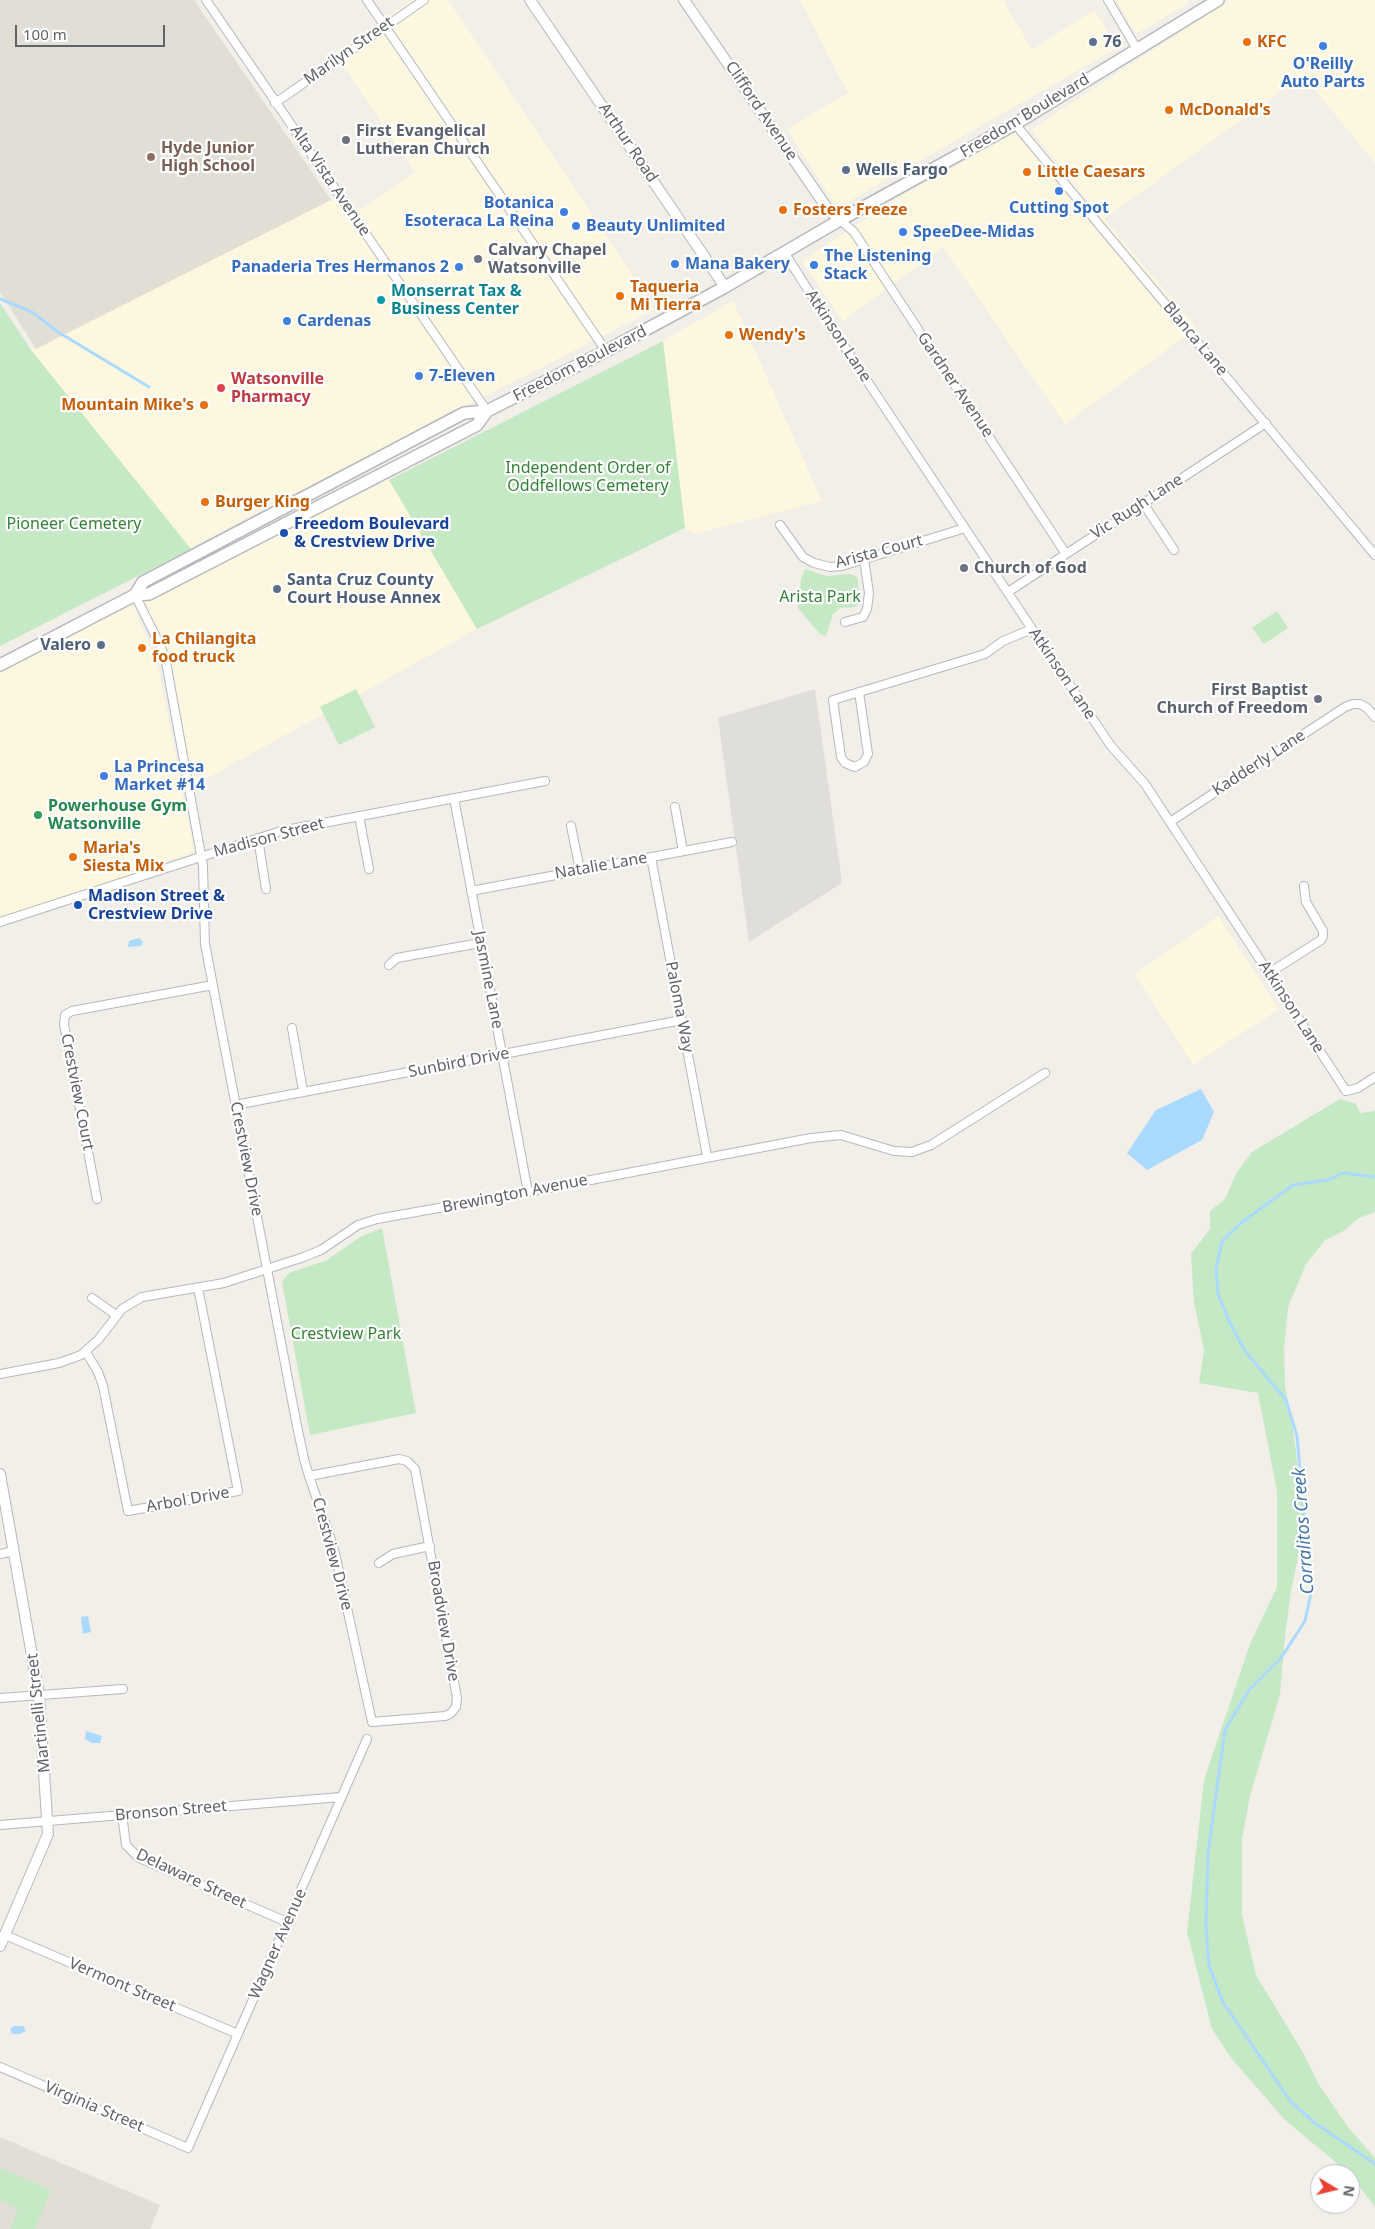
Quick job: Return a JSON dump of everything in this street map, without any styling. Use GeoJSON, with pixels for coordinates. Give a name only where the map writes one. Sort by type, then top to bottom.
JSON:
{"type":"FeatureCollection","features":[{"type":"Feature","properties":{"kind":"main road","name":"Freedom Boulevard"},"geometry":{"type":"LineString","coordinates":[[135,594],[143,582],[464,413],[486,412],[606,351],[725,287],[840,220],[1015,124],[1138,51],[1218,0]]}},
{"type":"Feature","properties":{"kind":"main road","name":"Freedom Boulevard"},"geometry":{"type":"LineString","coordinates":[[0,664],[135,594],[149,594],[468,430],[477,425],[486,412]]}},
{"type":"Feature","properties":{"kind":"street","name":"Alta Vista Avenue"},"geometry":{"type":"LineString","coordinates":[[206,0],[486,412]]}},
{"type":"Feature","properties":{"kind":"street"},"geometry":{"type":"LineString","coordinates":[[367,0],[606,351]]}},
{"type":"Feature","properties":{"kind":"street","name":"Marilyn Street"},"geometry":{"type":"LineString","coordinates":[[275,103],[424,0]]}},
{"type":"Feature","properties":{"kind":"street","name":"Arthur Road"},"geometry":{"type":"LineString","coordinates":[[530,0],[725,287]]}},
{"type":"Feature","properties":{"kind":"street","name":"Clifford Avenue"},"geometry":{"type":"LineString","coordinates":[[684,0],[827,208],[840,220]]}},
{"type":"Feature","properties":{"kind":"street"},"geometry":{"type":"LineString","coordinates":[[1108,0],[1138,51]]}},
{"type":"Feature","properties":{"kind":"street","name":"Blanca Lane"},"geometry":{"type":"LineString","coordinates":[[1015,124],[1375,555]]}},
{"type":"Feature","properties":{"kind":"street","name":"Gardner Avenue"},"geometry":{"type":"LineString","coordinates":[[840,220],[854,232],[1066,554]]}},
{"type":"Feature","properties":{"kind":"street","name":"Atkinson Lane"},"geometry":{"type":"LineString","coordinates":[[784,252],[834,331],[1103,734],[1145,784],[1346,1091],[1358,1088],[1375,1077]]}},
{"type":"Feature","properties":{"kind":"street","name":"Vic Rugh Lane"},"geometry":{"type":"LineString","coordinates":[[1008,592],[1266,423]]}},
{"type":"Feature","properties":{"kind":"street"},"geometry":{"type":"LineString","coordinates":[[1142,504],[1174,550]]}},
{"type":"Feature","properties":{"kind":"street","name":"Arista Court"},"geometry":{"type":"LineString","coordinates":[[780,525],[799,552],[814,563],[836,567],[965,528]]}},
{"type":"Feature","properties":{"kind":"street"},"geometry":{"type":"LineString","coordinates":[[846,622],[863,617],[868,609],[869,593],[864,559]]}},
{"type":"Feature","properties":{"kind":"street","name":"Crestview Drive"},"geometry":{"type":"LineString","coordinates":[[135,594],[160,645],[166,662],[202,855],[204,933],[235,1105],[301,1445],[337,1560],[372,1722]]}},
{"type":"Feature","properties":{"kind":"street"},"geometry":{"type":"LineString","coordinates":[[859,692],[868,754],[864,762],[855,767],[845,764],[841,757],[833,700],[859,692],[985,654],[1003,641],[1032,628]]}},
{"type":"Feature","properties":{"kind":"street","name":"Kadderly Lane"},"geometry":{"type":"LineString","coordinates":[[1170,822],[1345,707],[1360,704],[1374,716]]}},
{"type":"Feature","properties":{"kind":"street","name":"Madison Street"},"geometry":{"type":"LineString","coordinates":[[0,922],[202,855],[299,827],[545,781]]}},
{"type":"Feature","properties":{"kind":"street","name":"Jasmine Lane"},"geometry":{"type":"LineString","coordinates":[[454,798],[528,1192]]}},
{"type":"Feature","properties":{"kind":"street"},"geometry":{"type":"LineString","coordinates":[[675,807],[683,851]]}},
{"type":"Feature","properties":{"kind":"street"},"geometry":{"type":"LineString","coordinates":[[359,816],[369,870]]}},
{"type":"Feature","properties":{"kind":"street"},"geometry":{"type":"LineString","coordinates":[[571,826],[580,870]]}},
{"type":"Feature","properties":{"kind":"street"},"geometry":{"type":"LineString","coordinates":[[258,838],[266,889]]}},
{"type":"Feature","properties":{"kind":"street","name":"Natalie Lane"},"geometry":{"type":"LineString","coordinates":[[471,891],[732,842]]}},
{"type":"Feature","properties":{"kind":"street","name":"Paloma Way"},"geometry":{"type":"LineString","coordinates":[[651,857],[707,1156]]}},
{"type":"Feature","properties":{"kind":"street"},"geometry":{"type":"LineString","coordinates":[[1269,974],[1321,940],[1323,936],[1323,931],[1306,902],[1304,886]]}},
{"type":"Feature","properties":{"kind":"street"},"geometry":{"type":"LineString","coordinates":[[389,965],[397,958],[480,943]]}},
{"type":"Feature","properties":{"kind":"street","name":"Crestview Court"},"geometry":{"type":"LineString","coordinates":[[97,1199],[64,1024],[66,1015],[72,1011],[213,985]]}},
{"type":"Feature","properties":{"kind":"street","name":"Sunbird Drive"},"geometry":{"type":"LineString","coordinates":[[235,1105],[682,1020]]}},
{"type":"Feature","properties":{"kind":"street"},"geometry":{"type":"LineString","coordinates":[[292,1028],[303,1091]]}},
{"type":"Feature","properties":{"kind":"street","name":"Brewington Avenue"},"geometry":{"type":"LineString","coordinates":[[0,1374],[59,1363],[86,1352],[128,1304],[142,1297],[224,1283],[267,1270],[322,1250],[358,1226],[377,1219],[528,1192],[783,1142],[841,1135],[894,1151],[912,1152],[931,1145],[1045,1073]]}},
{"type":"Feature","properties":{"kind":"street","name":"Arbol Drive"},"geometry":{"type":"LineString","coordinates":[[86,1352],[98,1372],[103,1386],[128,1511],[238,1491],[198,1288]]}},
{"type":"Feature","properties":{"kind":"street"},"geometry":{"type":"LineString","coordinates":[[92,1298],[116,1316]]}},
{"type":"Feature","properties":{"kind":"street","name":"Broadview Drive"},"geometry":{"type":"LineString","coordinates":[[310,1476],[399,1460],[412,1460],[416,1474],[457,1698],[457,1713],[445,1716],[372,1722]]}},
{"type":"Feature","properties":{"kind":"street","name":"Martinelli Street"},"geometry":{"type":"LineString","coordinates":[[0,1474],[39,1695],[48,1821],[48,1834],[0,1946]]}},
{"type":"Feature","properties":{"kind":"street"},"geometry":{"type":"LineString","coordinates":[[379,1563],[392,1554],[430,1546]]}},
{"type":"Feature","properties":{"kind":"street"},"geometry":{"type":"LineString","coordinates":[[0,1554],[14,1552]]}},
{"type":"Feature","properties":{"kind":"street"},"geometry":{"type":"LineString","coordinates":[[0,1698],[123,1689]]}},
{"type":"Feature","properties":{"kind":"street","name":"Wagner Avenue"},"geometry":{"type":"LineString","coordinates":[[188,2148],[367,1739]]}},
{"type":"Feature","properties":{"kind":"street","name":"Bronson Street"},"geometry":{"type":"LineString","coordinates":[[0,1825],[342,1797]]}},
{"type":"Feature","properties":{"kind":"street","name":"Delaware Street"},"geometry":{"type":"LineString","coordinates":[[122,1814],[126,1845],[139,1858],[287,1922]]}},
{"type":"Feature","properties":{"kind":"street","name":"Vermont Street"},"geometry":{"type":"LineString","coordinates":[[5,1935],[238,2034]]}},
{"type":"Feature","properties":{"kind":"street","name":"Virginia Street"},"geometry":{"type":"LineString","coordinates":[[0,2067],[188,2148]]}},
{"type":"Feature","properties":{"kind":"shaded area","name":"Hyde Junior High School"},"geometry":{"type":"Polygon","coordinates":[[[0,0],[194,0],[331,200],[36,349],[0,292],[0,0]]]}},
{"type":"Feature","properties":{"kind":"shaded area"},"geometry":{"type":"Polygon","coordinates":[[[412,0],[448,0],[655,309],[198,543],[191,549],[31,350],[331,200],[362,209],[415,172],[343,66],[330,56],[412,0]]]}},
{"type":"Feature","properties":{"kind":"shaded area"},"geometry":{"type":"Polygon","coordinates":[[[800,0],[1003,0],[1032,50],[1094,10],[1119,47],[837,208],[787,129],[848,93],[800,0]]]}},
{"type":"Feature","properties":{"kind":"shaded area"},"geometry":{"type":"Polygon","coordinates":[[[1116,0],[1187,0],[1189,3],[1136,34],[1116,0]]]}},
{"type":"Feature","properties":{"kind":"shaded area"},"geometry":{"type":"Polygon","coordinates":[[[1229,0],[1375,0],[1375,163],[1303,75],[1104,219],[1197,328],[1065,424],[943,247],[843,321],[802,261],[901,196],[1025,127],[1095,209],[1031,130],[1229,0]]]}},
{"type":"Feature","properties":{"kind":"shaded area"},"geometry":{"type":"Polygon","coordinates":[[[733,301],[822,501],[695,534],[685,528],[663,341],[733,301]]]}},
{"type":"Feature","properties":{"kind":"shaded area"},"geometry":{"type":"Polygon","coordinates":[[[389,480],[477,629],[193,786],[170,653],[137,601],[389,480]]]}},
{"type":"Feature","properties":{"kind":"shaded area"},"geometry":{"type":"Polygon","coordinates":[[[131,601],[157,662],[194,851],[0,925],[0,672],[131,601]]]}},
{"type":"Feature","properties":{"kind":"shaded area"},"geometry":{"type":"Polygon","coordinates":[[[815,689],[842,883],[749,942],[718,718],[815,689]]]}},
{"type":"Feature","properties":{"kind":"shaded area"},"geometry":{"type":"Polygon","coordinates":[[[1218,916],[1279,1009],[1193,1065],[1135,974],[1218,916]]]}},
{"type":"Feature","properties":{"kind":"shaded area"},"geometry":{"type":"Polygon","coordinates":[[[0,2137],[160,2205],[150,2229],[0,2229],[0,2137]]]}},
{"type":"Feature","properties":{"kind":"green space","name":"Pioneer Cemetery"},"geometry":{"type":"Polygon","coordinates":[[[0,303],[31,350],[191,549],[0,646],[0,303]]]}},
{"type":"Feature","properties":{"kind":"green space","name":"Independent Order of Oddfellows Cemetery"},"geometry":{"type":"Polygon","coordinates":[[[663,341],[685,528],[477,629],[389,480],[663,341]]]}},
{"type":"Feature","properties":{"kind":"green space","name":"Arista Park"},"geometry":{"type":"Polygon","coordinates":[[[805,569],[826,576],[850,574],[856,576],[858,580],[859,603],[855,607],[840,608],[833,614],[826,636],[820,634],[798,608],[801,579],[805,569]]]}},
{"type":"Feature","properties":{"kind":"green space"},"geometry":{"type":"Polygon","coordinates":[[[1277,611],[1288,628],[1264,644],[1252,628],[1277,611]]]}},
{"type":"Feature","properties":{"kind":"green space"},"geometry":{"type":"Polygon","coordinates":[[[356,689],[375,727],[339,745],[320,707],[356,689]]]}},
{"type":"Feature","properties":{"kind":"green space"},"geometry":{"type":"Polygon","coordinates":[[[1340,1099],[1356,1104],[1360,1113],[1375,1111],[1375,1212],[1359,1218],[1342,1232],[1325,1240],[1306,1264],[1288,1307],[1284,1349],[1285,1386],[1292,1421],[1303,1509],[1300,1548],[1291,1591],[1285,1636],[1280,1694],[1250,1796],[1242,1839],[1242,1915],[1256,1975],[1302,2051],[1319,2085],[1348,2127],[1375,2158],[1375,2207],[1360,2187],[1360,2164],[1338,2164],[1285,2120],[1232,2059],[1212,2029],[1187,1932],[1204,1780],[1250,1644],[1277,1587],[1277,1491],[1258,1393],[1199,1383],[1204,1350],[1194,1302],[1191,1254],[1210,1229],[1210,1211],[1225,1199],[1237,1172],[1252,1152],[1340,1099]]]}},
{"type":"Feature","properties":{"kind":"green space","name":"Crestview Park"},"geometry":{"type":"Polygon","coordinates":[[[382,1228],[416,1413],[310,1435],[282,1282],[289,1273],[327,1260],[360,1237],[382,1228]]]}},
{"type":"Feature","properties":{"kind":"green space"},"geometry":{"type":"Polygon","coordinates":[[[0,2168],[51,2190],[35,2229],[10,2229],[18,2210],[0,2199],[0,2168]]]}},
{"type":"Feature","properties":{"kind":"water"},"geometry":{"type":"Polygon","coordinates":[[[139,938],[143,942],[141,946],[128,947],[129,941],[139,938]]]}},
{"type":"Feature","properties":{"kind":"water"},"geometry":{"type":"Polygon","coordinates":[[[1201,1089],[1214,1112],[1202,1140],[1147,1170],[1127,1153],[1156,1110],[1201,1089]]]}},
{"type":"Feature","properties":{"kind":"water"},"geometry":{"type":"Polygon","coordinates":[[[88,1616],[91,1632],[83,1634],[81,1617],[88,1616]]]}},
{"type":"Feature","properties":{"kind":"water"},"geometry":{"type":"Polygon","coordinates":[[[86,1731],[102,1736],[100,1743],[92,1743],[85,1739],[86,1731]]]}},
{"type":"Feature","properties":{"kind":"water"},"geometry":{"type":"Polygon","coordinates":[[[14,2026],[23,2026],[26,2031],[20,2034],[12,2034],[10,2029],[14,2026]]]}},
{"type":"Feature","properties":{"kind":"waterway"},"geometry":{"type":"LineString","coordinates":[[0,299],[32,312],[58,332],[149,387]]}},
{"type":"Feature","properties":{"kind":"waterway","name":"Corralitos Creek"},"geometry":{"type":"LineString","coordinates":[[1375,1177],[1343,1173],[1328,1180],[1293,1185],[1241,1223],[1222,1241],[1216,1269],[1218,1294],[1229,1321],[1245,1351],[1286,1400],[1297,1436],[1311,1593],[1305,1621],[1281,1658],[1249,1690],[1225,1730],[1208,1853],[1206,1927],[1209,1966],[1223,2002],[1290,2101],[1315,2123],[1375,2164]]}},
{"type":"Feature","properties":{"kind":"place","name":"76"},"geometry":{"type":"Point","coordinates":[1093,42]}},
{"type":"Feature","properties":{"kind":"place","name":"KFC"},"geometry":{"type":"Point","coordinates":[1247,42]}},
{"type":"Feature","properties":{"kind":"place","name":"O'Reilly Auto Parts"},"geometry":{"type":"Point","coordinates":[1323,46]}},
{"type":"Feature","properties":{"kind":"place","name":"McDonald's"},"geometry":{"type":"Point","coordinates":[1169,110]}},
{"type":"Feature","properties":{"kind":"place","name":"First Evangelical Lutheran Church"},"geometry":{"type":"Point","coordinates":[346,140]}},
{"type":"Feature","properties":{"kind":"place","name":"Hyde Junior High School"},"geometry":{"type":"Point","coordinates":[151,157]}},
{"type":"Feature","properties":{"kind":"place","name":"Wells Fargo"},"geometry":{"type":"Point","coordinates":[846,170]}},
{"type":"Feature","properties":{"kind":"place","name":"Little Caesars"},"geometry":{"type":"Point","coordinates":[1027,172]}},
{"type":"Feature","properties":{"kind":"place","name":"Cutting Spot"},"geometry":{"type":"Point","coordinates":[1059,191]}},
{"type":"Feature","properties":{"kind":"place","name":"Fosters Freeze"},"geometry":{"type":"Point","coordinates":[783,210]}},
{"type":"Feature","properties":{"kind":"place","name":"Botanica Esoteraca La Reina"},"geometry":{"type":"Point","coordinates":[564,212]}},
{"type":"Feature","properties":{"kind":"place","name":"Beauty Unlimited"},"geometry":{"type":"Point","coordinates":[576,226]}},
{"type":"Feature","properties":{"kind":"place","name":"SpeeDee-Midas"},"geometry":{"type":"Point","coordinates":[903,232]}},
{"type":"Feature","properties":{"kind":"place","name":"Calvary Chapel Watsonville"},"geometry":{"type":"Point","coordinates":[478,259]}},
{"type":"Feature","properties":{"kind":"place","name":"Mana Bakery"},"geometry":{"type":"Point","coordinates":[675,264]}},
{"type":"Feature","properties":{"kind":"place","name":"The Listening Stack"},"geometry":{"type":"Point","coordinates":[814,265]}},
{"type":"Feature","properties":{"kind":"place","name":"Panaderia Tres Hermanos 2"},"geometry":{"type":"Point","coordinates":[459,267]}},
{"type":"Feature","properties":{"kind":"place","name":"Taqueria Mi Tierra"},"geometry":{"type":"Point","coordinates":[620,296]}},
{"type":"Feature","properties":{"kind":"place","name":"Monserrat Tax & Business Center"},"geometry":{"type":"Point","coordinates":[381,300]}},
{"type":"Feature","properties":{"kind":"place","name":"Cardenas"},"geometry":{"type":"Point","coordinates":[287,321]}},
{"type":"Feature","properties":{"kind":"place","name":"Wendy's"},"geometry":{"type":"Point","coordinates":[729,335]}},
{"type":"Feature","properties":{"kind":"place","name":"7-Eleven"},"geometry":{"type":"Point","coordinates":[419,376]}},
{"type":"Feature","properties":{"kind":"place","name":"Watsonville Pharmacy"},"geometry":{"type":"Point","coordinates":[221,388]}},
{"type":"Feature","properties":{"kind":"place","name":"Mountain Mike's"},"geometry":{"type":"Point","coordinates":[204,405]}},
{"type":"Feature","properties":{"kind":"place","name":"Burger King"},"geometry":{"type":"Point","coordinates":[205,502]}},
{"type":"Feature","properties":{"kind":"place","name":"Freedom Boulevard & Crestview Drive"},"geometry":{"type":"Point","coordinates":[284,533]}},
{"type":"Feature","properties":{"kind":"place","name":"Church of God"},"geometry":{"type":"Point","coordinates":[964,568]}},
{"type":"Feature","properties":{"kind":"place","name":"Santa Cruz County Court House Annex"},"geometry":{"type":"Point","coordinates":[277,589]}},
{"type":"Feature","properties":{"kind":"place","name":"Valero"},"geometry":{"type":"Point","coordinates":[101,645]}},
{"type":"Feature","properties":{"kind":"place","name":"La Chilangita food truck"},"geometry":{"type":"Point","coordinates":[142,648]}},
{"type":"Feature","properties":{"kind":"place","name":"First Baptist Church of Freedom"},"geometry":{"type":"Point","coordinates":[1318,699]}},
{"type":"Feature","properties":{"kind":"place","name":"La Princesa Market #14"},"geometry":{"type":"Point","coordinates":[104,776]}},
{"type":"Feature","properties":{"kind":"place","name":"Powerhouse Gym Watsonville"},"geometry":{"type":"Point","coordinates":[38,815]}},
{"type":"Feature","properties":{"kind":"place","name":"Maria's Siesta Mix"},"geometry":{"type":"Point","coordinates":[73,857]}},
{"type":"Feature","properties":{"kind":"place","name":"Madison Street & Crestview Drive"},"geometry":{"type":"Point","coordinates":[78,905]}}]}
